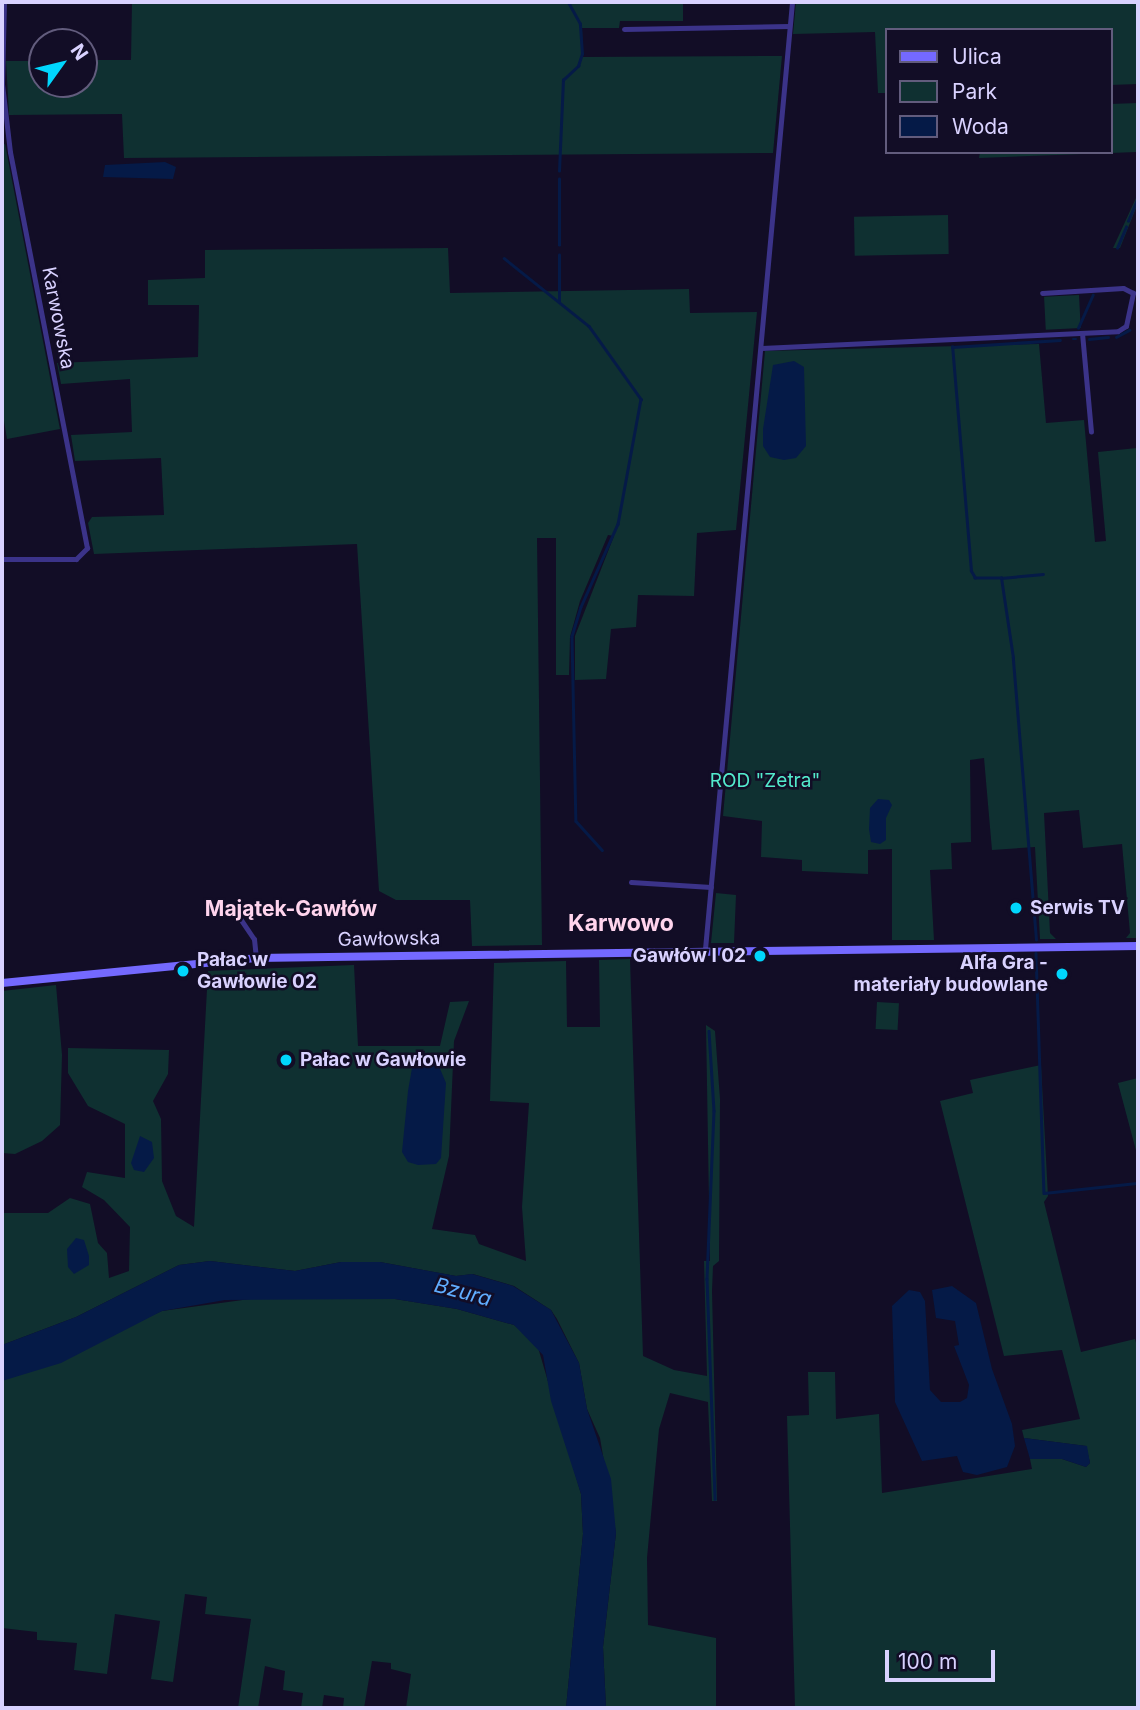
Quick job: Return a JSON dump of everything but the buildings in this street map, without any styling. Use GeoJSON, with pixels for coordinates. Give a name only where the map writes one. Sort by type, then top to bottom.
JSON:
{"type":"FeatureCollection","features":[{"type":"Feature","properties":{"kind":"street","name":"Karwowska"},"geometry":{"type":"LineString","coordinates":[[2,559],[76,559],[88,548],[10,152],[2,84],[4,2]]}},
{"type":"Feature","properties":{"kind":"street"},"geometry":{"type":"LineString","coordinates":[[705,949],[792,2]]}},
{"type":"Feature","properties":{"kind":"street"},"geometry":{"type":"LineString","coordinates":[[624,29],[789,26]]}},
{"type":"Feature","properties":{"kind":"street"},"geometry":{"type":"LineString","coordinates":[[761,348],[1082,334],[1122,329],[1136,292],[1123,288],[1042,293]]}},
{"type":"Feature","properties":{"kind":"street"},"geometry":{"type":"LineString","coordinates":[[1082,334],[1091,432]]}},
{"type":"Feature","properties":{"kind":"street"},"geometry":{"type":"LineString","coordinates":[[631,882],[711,887]]}},
{"type":"Feature","properties":{"kind":"street"},"geometry":{"type":"LineString","coordinates":[[235,911],[254,939],[256,958]]}},
{"type":"Feature","properties":{"kind":"street","name":"Gawłowska"},"geometry":{"type":"LineString","coordinates":[[2,983],[256,958],[705,949],[1138,946]]}},
{"type":"Feature","properties":{"kind":"green space"},"geometry":{"type":"Polygon","coordinates":[[[132,2],[683,2],[683,21],[620,21],[619,28],[582,28],[583,57],[782,56],[773,153],[124,158],[122,114],[9,115],[6,61],[28,61],[28,98],[98,98],[98,60],[131,60],[132,2]]]}},
{"type":"Feature","properties":{"kind":"green space"},"geometry":{"type":"Polygon","coordinates":[[[796,2],[1138,2],[1138,84],[1112,85],[1112,28],[884,28],[884,93],[878,93],[875,32],[793,34],[796,2]]]}},
{"type":"Feature","properties":{"kind":"green space"},"geometry":{"type":"Polygon","coordinates":[[[1138,103],[1138,203],[1120,248],[1113,248],[1136,198],[1137,152],[1112,153],[1112,104],[1138,103]]]}},
{"type":"Feature","properties":{"kind":"green space"},"geometry":{"type":"Polygon","coordinates":[[[5,144],[60,429],[7,439],[2,409],[2,145],[5,144]]]}},
{"type":"Feature","properties":{"kind":"green space"},"geometry":{"type":"Polygon","coordinates":[[[980,154],[1084,154],[979,158],[980,154]]]}},
{"type":"Feature","properties":{"kind":"green space"},"geometry":{"type":"Polygon","coordinates":[[[948,215],[949,254],[855,256],[854,217],[948,215]]]}},
{"type":"Feature","properties":{"kind":"green space"},"geometry":{"type":"Polygon","coordinates":[[[448,248],[450,293],[689,289],[690,313],[757,312],[736,530],[697,533],[694,596],[638,595],[636,627],[611,629],[606,679],[575,680],[575,636],[614,536],[608,535],[580,601],[570,637],[569,675],[556,675],[556,538],[537,538],[542,945],[472,946],[470,900],[396,900],[379,891],[357,544],[94,554],[88,523],[92,517],[164,515],[161,458],[75,461],[71,435],[132,432],[130,379],[61,384],[57,363],[198,357],[199,305],[148,305],[148,280],[205,278],[205,250],[448,248]]]}},
{"type":"Feature","properties":{"kind":"green space"},"geometry":{"type":"Polygon","coordinates":[[[1079,295],[1081,328],[1046,330],[1044,297],[1079,295]]]}},
{"type":"Feature","properties":{"kind":"green space","name":"ROD \"Zetra\""},"geometry":{"type":"Polygon","coordinates":[[[1039,344],[1046,423],[1084,420],[1095,542],[1106,541],[1098,452],[1137,448],[1138,938],[1126,938],[1130,933],[1122,844],[1083,848],[1079,810],[1044,813],[1050,933],[1056,939],[1040,939],[1035,847],[992,850],[984,758],[970,760],[971,842],[951,843],[952,869],[930,870],[934,940],[892,940],[892,849],[868,850],[868,874],[802,871],[802,860],[761,857],[762,821],[723,816],[765,351],[1039,344]]]}},
{"type":"Feature","properties":{"kind":"green space"},"geometry":{"type":"Polygon","coordinates":[[[716,893],[736,895],[734,943],[711,943],[716,893]]]}},
{"type":"Feature","properties":{"kind":"green space"},"geometry":{"type":"Polygon","coordinates":[[[630,959],[643,1356],[674,1370],[707,1376],[704,1261],[710,1261],[706,1025],[715,1031],[720,1099],[719,1261],[713,1266],[712,1291],[717,1501],[712,1501],[708,1402],[670,1393],[659,1429],[647,1558],[648,1625],[716,1638],[716,1708],[606,1708],[603,1647],[616,1533],[600,1438],[587,1409],[579,1363],[557,1319],[551,1310],[514,1286],[473,1274],[456,1276],[380,1262],[341,1262],[295,1271],[210,1261],[179,1265],[76,1317],[2,1345],[2,1213],[48,1213],[70,1198],[90,1204],[98,1243],[107,1253],[109,1278],[129,1271],[130,1227],[104,1200],[82,1187],[87,1172],[125,1178],[125,1124],[88,1106],[68,1073],[68,1048],[169,1050],[168,1074],[153,1101],[161,1119],[162,1181],[176,1216],[194,1227],[208,971],[354,965],[358,1046],[440,1046],[450,1002],[469,1001],[454,1041],[449,1156],[432,1229],[475,1235],[479,1244],[526,1261],[522,1207],[529,1103],[490,1101],[494,963],[566,961],[567,1027],[600,1027],[599,960],[630,959]]]}},
{"type":"Feature","properties":{"kind":"green space"},"geometry":{"type":"Polygon","coordinates":[[[56,985],[62,1055],[60,1125],[42,1141],[15,1154],[2,1153],[2,991],[56,985]]]}},
{"type":"Feature","properties":{"kind":"green space"},"geometry":{"type":"Polygon","coordinates":[[[877,1002],[899,1003],[898,1030],[876,1029],[877,1002]]]}},
{"type":"Feature","properties":{"kind":"green space"},"geometry":{"type":"Polygon","coordinates":[[[1041,1065],[1048,1196],[1044,1202],[1081,1352],[1135,1339],[1138,1350],[1138,1708],[795,1708],[787,1416],[809,1415],[808,1372],[835,1372],[836,1419],[879,1414],[882,1493],[1032,1469],[1030,1459],[1062,1459],[1086,1467],[1090,1463],[1086,1446],[1024,1438],[1022,1430],[1080,1419],[1062,1350],[1004,1356],[940,1101],[973,1093],[970,1080],[1041,1065]]]}},
{"type":"Feature","properties":{"kind":"green space"},"geometry":{"type":"Polygon","coordinates":[[[1138,1078],[1138,1158],[1118,1083],[1138,1078]]]}},
{"type":"Feature","properties":{"kind":"green space"},"geometry":{"type":"Polygon","coordinates":[[[250,1299],[395,1299],[457,1309],[514,1325],[537,1344],[581,1494],[583,1534],[566,1708],[406,1708],[411,1674],[391,1669],[391,1663],[372,1661],[364,1708],[343,1708],[344,1698],[324,1695],[322,1708],[301,1708],[303,1693],[283,1690],[285,1671],[265,1666],[258,1708],[238,1708],[251,1619],[205,1614],[207,1597],[185,1594],[173,1682],[151,1679],[160,1621],[115,1614],[107,1674],[74,1670],[77,1643],[37,1640],[37,1632],[2,1628],[2,1381],[162,1311],[250,1299]]]}},
{"type":"Feature","properties":{"kind":"water"},"geometry":{"type":"Polygon","coordinates":[[[165,162],[176,167],[173,179],[103,177],[105,165],[165,162]]]}},
{"type":"Feature","properties":{"kind":"water"},"geometry":{"type":"Polygon","coordinates":[[[794,361],[804,367],[806,446],[796,458],[784,460],[770,457],[763,446],[763,429],[773,365],[794,361]]]}},
{"type":"Feature","properties":{"kind":"water"},"geometry":{"type":"Polygon","coordinates":[[[878,799],[889,800],[892,805],[886,818],[886,840],[880,844],[871,842],[869,829],[870,808],[878,799]]]}},
{"type":"Feature","properties":{"kind":"water"},"geometry":{"type":"Polygon","coordinates":[[[429,1061],[438,1064],[446,1083],[441,1158],[436,1164],[418,1165],[408,1162],[402,1152],[408,1091],[412,1068],[429,1061]]]}},
{"type":"Feature","properties":{"kind":"water"},"geometry":{"type":"Polygon","coordinates":[[[140,1136],[152,1142],[154,1158],[144,1172],[134,1170],[131,1163],[140,1136]]]}},
{"type":"Feature","properties":{"kind":"water"},"geometry":{"type":"Polygon","coordinates":[[[76,1238],[84,1240],[89,1265],[74,1274],[68,1267],[67,1249],[76,1238]]]}},
{"type":"Feature","properties":{"kind":"water","name":"Bzura"},"geometry":{"type":"Polygon","coordinates":[[[210,1261],[295,1271],[341,1262],[380,1262],[456,1276],[472,1274],[513,1286],[551,1310],[579,1363],[587,1409],[611,1479],[616,1533],[603,1647],[606,1708],[566,1708],[583,1534],[581,1494],[551,1401],[543,1355],[514,1325],[457,1309],[395,1299],[225,1300],[162,1311],[61,1363],[2,1381],[2,1345],[76,1317],[179,1265],[210,1261]]]}},
{"type":"Feature","properties":{"kind":"water"},"geometry":{"type":"Polygon","coordinates":[[[952,1286],[976,1303],[992,1369],[1012,1424],[1015,1446],[1007,1467],[977,1475],[963,1472],[957,1456],[922,1461],[895,1402],[892,1306],[909,1290],[920,1292],[925,1301],[930,1390],[941,1402],[960,1402],[967,1398],[969,1385],[954,1346],[959,1345],[955,1321],[936,1318],[932,1290],[952,1286]]]}},
{"type":"Feature","properties":{"kind":"water"},"geometry":{"type":"Polygon","coordinates":[[[1024,1438],[1087,1446],[1090,1463],[1086,1467],[1062,1459],[1030,1459],[1024,1438]]]}},
{"type":"Feature","properties":{"kind":"waterway"},"geometry":{"type":"LineString","coordinates":[[559,171],[563,80],[578,66],[582,54],[580,24],[568,2]]}},
{"type":"Feature","properties":{"kind":"waterway"},"geometry":{"type":"LineString","coordinates":[[559,179],[559,245]]}},
{"type":"Feature","properties":{"kind":"waterway"},"geometry":{"type":"LineString","coordinates":[[1128,221],[1138,197]]}},
{"type":"Feature","properties":{"kind":"waterway"},"geometry":{"type":"LineString","coordinates":[[1117,248],[1126,227]]}},
{"type":"Feature","properties":{"kind":"waterway"},"geometry":{"type":"LineString","coordinates":[[559,255],[559,302]]}},
{"type":"Feature","properties":{"kind":"waterway"},"geometry":{"type":"LineString","coordinates":[[504,258],[589,326],[641,399],[618,524],[581,607],[572,637],[576,821],[602,850]]}},
{"type":"Feature","properties":{"kind":"waterway"},"geometry":{"type":"LineString","coordinates":[[1078,328],[1093,295]]}},
{"type":"Feature","properties":{"kind":"waterway"},"geometry":{"type":"LineString","coordinates":[[1116,337],[1129,330]]}},
{"type":"Feature","properties":{"kind":"waterway"},"geometry":{"type":"LineString","coordinates":[[1089,339],[1108,337]]}},
{"type":"Feature","properties":{"kind":"waterway"},"geometry":{"type":"LineString","coordinates":[[1036,940],[1013,658],[1001,578],[975,578],[971,571],[952,347],[1060,340]]}},
{"type":"Feature","properties":{"kind":"waterway"},"geometry":{"type":"LineString","coordinates":[[1001,578],[1043,574]]}},
{"type":"Feature","properties":{"kind":"waterway"},"geometry":{"type":"LineString","coordinates":[[1036,953],[1044,1193],[1138,1183]]}},
{"type":"Feature","properties":{"kind":"waterway"},"geometry":{"type":"LineString","coordinates":[[709,1031],[714,1111],[707,1279],[715,1499]]}},
{"type":"Feature","properties":{"kind":"place","name":"Serwis TV"},"geometry":{"type":"Point","coordinates":[1016,908]}},
{"type":"Feature","properties":{"kind":"place","name":"Gawłów I 02"},"geometry":{"type":"Point","coordinates":[760,956]}},
{"type":"Feature","properties":{"kind":"place","name":"Pałac w Gawłowie 02"},"geometry":{"type":"Point","coordinates":[183,971]}},
{"type":"Feature","properties":{"kind":"place","name":"Alfa Gra - materiały budowlane"},"geometry":{"type":"Point","coordinates":[1062,974]}},
{"type":"Feature","properties":{"kind":"place","name":"Pałac w Gawłowie"},"geometry":{"type":"Point","coordinates":[286,1060]}},
{"type":"Feature","properties":{"kind":"district","name":"Majątek-Gawłów"},"geometry":{"type":"Point","coordinates":[291,909]}},
{"type":"Feature","properties":{"kind":"district","name":"Karwowo"},"geometry":{"type":"Point","coordinates":[621,923]}}]}
